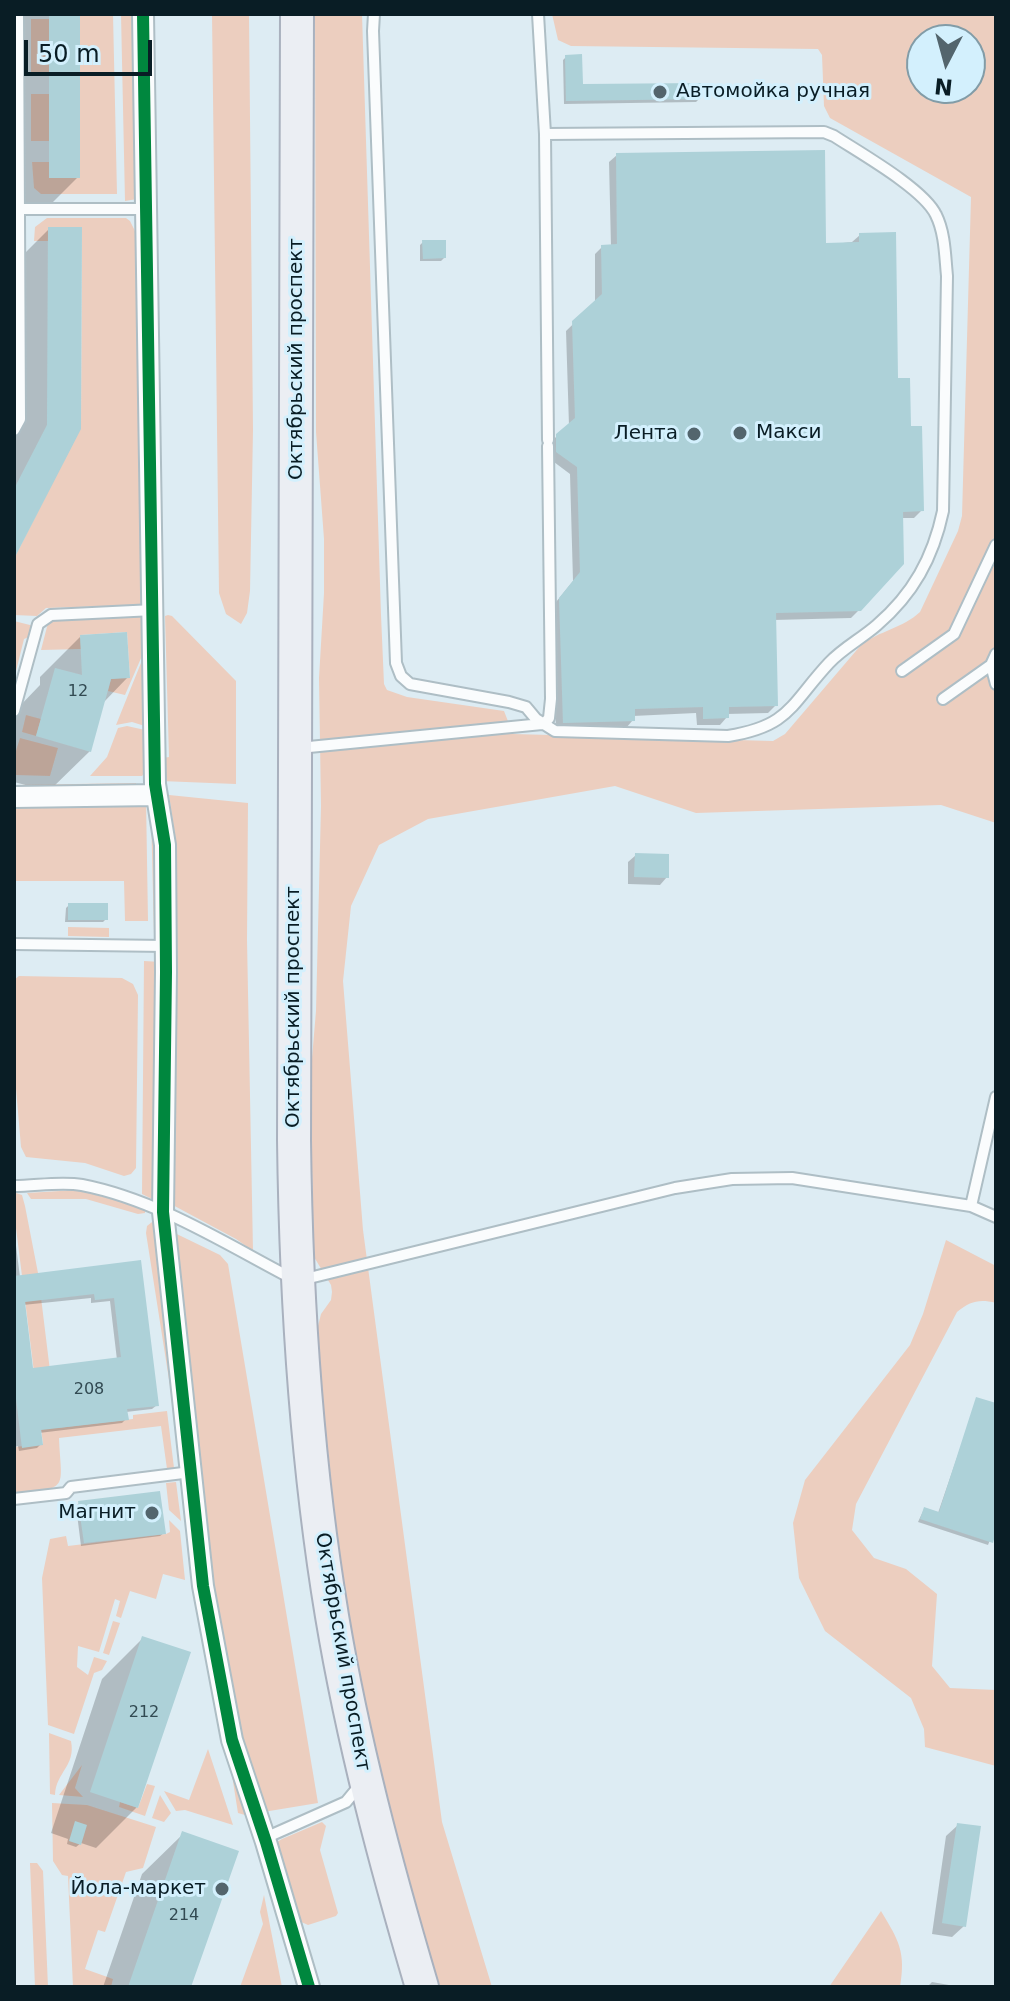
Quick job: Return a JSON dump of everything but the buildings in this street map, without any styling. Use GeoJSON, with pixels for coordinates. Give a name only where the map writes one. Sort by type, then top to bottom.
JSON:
{"type":"FeatureCollection","features":[{"type":"Feature","properties":{"kind":"main road","name":"Октябрьский проспект"},"geometry":{"type":"LineString","coordinates":[[297,14],[294,1140],[297,1281],[307,1415],[332,1616],[385,1859],[422,1987]]}},
{"type":"Feature","properties":{"kind":"street"},"geometry":{"type":"LineString","coordinates":[[143,14],[156,795],[165,845],[163,1212],[203,1586],[232,1740],[309,1987]]}},
{"type":"Feature","properties":{"kind":"street"},"geometry":{"type":"LineString","coordinates":[[14,797],[156,795]]}},
{"type":"Feature","properties":{"kind":"lane"},"geometry":{"type":"LineString","coordinates":[[14,430],[20,419],[16,209],[18,14]]}},
{"type":"Feature","properties":{"kind":"lane"},"geometry":{"type":"LineString","coordinates":[[374,14],[396,663],[401,676],[410,684],[526,707],[555,731],[728,736],[752,732],[774,723],[788,712],[829,662],[875,627],[911,590],[929,557],[943,511],[947,276],[945,245],[936,214],[922,195],[824,132],[545,134]]}},
{"type":"Feature","properties":{"kind":"lane"},"geometry":{"type":"LineString","coordinates":[[296,748],[544,724],[549,718],[545,134],[538,14]]}},
{"type":"Feature","properties":{"kind":"lane"},"geometry":{"type":"LineString","coordinates":[[16,209],[144,209]]}},
{"type":"Feature","properties":{"kind":"lane"},"geometry":{"type":"LineString","coordinates":[[902,671],[954,634],[996,545]]}},
{"type":"Feature","properties":{"kind":"lane"},"geometry":{"type":"LineString","coordinates":[[14,711],[38,624],[43,618],[51,615],[154,610]]}},
{"type":"Feature","properties":{"kind":"lane"},"geometry":{"type":"LineString","coordinates":[[943,699],[991,665],[996,654]]}},
{"type":"Feature","properties":{"kind":"lane"},"geometry":{"type":"LineString","coordinates":[[991,665],[996,684]]}},
{"type":"Feature","properties":{"kind":"lane"},"geometry":{"type":"LineString","coordinates":[[14,944],[166,946]]}},
{"type":"Feature","properties":{"kind":"lane"},"geometry":{"type":"LineString","coordinates":[[971,1206],[996,1097]]}},
{"type":"Feature","properties":{"kind":"lane"},"geometry":{"type":"LineString","coordinates":[[14,1186],[79,1184],[112,1193],[163,1212],[297,1281],[675,1188],[732,1179],[792,1178],[971,1206],[996,1217]]}},
{"type":"Feature","properties":{"kind":"lane"},"geometry":{"type":"LineString","coordinates":[[14,1499],[66,1493],[71,1487],[191,1472]]}},
{"type":"Feature","properties":{"kind":"lane"},"geometry":{"type":"LineString","coordinates":[[265,1838],[346,1802],[357,1791],[364,1772]]}},
{"type":"Feature","properties":{"kind":"shaded area"},"geometry":{"type":"Polygon","coordinates":[[[80,14],[113,14],[117,194],[41,194],[34,188],[32,162],[49,162],[49,178],[80,178],[80,14]]]}},
{"type":"Feature","properties":{"kind":"shaded area"},"geometry":{"type":"Polygon","coordinates":[[[121,14],[137,14],[137,199],[125,201],[121,14]]]}},
{"type":"Feature","properties":{"kind":"shaded area"},"geometry":{"type":"Polygon","coordinates":[[[212,14],[249,14],[253,430],[250,591],[247,613],[241,624],[226,614],[219,593],[212,14]]]}},
{"type":"Feature","properties":{"kind":"shaded area"},"geometry":{"type":"Polygon","coordinates":[[[315,14],[362,14],[381,615],[384,684],[387,690],[407,697],[504,711],[513,734],[773,741],[785,734],[861,645],[920,612],[958,531],[962,516],[971,197],[830,118],[824,106],[822,55],[818,49],[571,46],[558,40],[552,14],[996,14],[996,823],[941,805],[696,813],[615,786],[428,819],[379,845],[351,906],[343,981],[363,1230],[442,1822],[492,1987],[436,1987],[397,1852],[345,1611],[317,1349],[321,1314],[331,1300],[332,1292],[314,1257],[310,1082],[316,1011],[321,806],[319,678],[324,539],[316,432],[315,14]]]}},
{"type":"Feature","properties":{"kind":"shaded area"},"geometry":{"type":"Polygon","coordinates":[[[31,19],[49,19],[50,75],[31,75],[31,19]]]}},
{"type":"Feature","properties":{"kind":"shaded area"},"geometry":{"type":"Polygon","coordinates":[[[31,94],[49,94],[49,141],[31,141],[31,94]]]}},
{"type":"Feature","properties":{"kind":"shaded area"},"geometry":{"type":"Polygon","coordinates":[[[47,218],[126,218],[135,231],[143,595],[140,605],[46,608],[37,616],[14,615],[14,559],[81,425],[82,228],[48,227],[48,241],[34,241],[35,227],[47,218]]]}},
{"type":"Feature","properties":{"kind":"shaded area"},"geometry":{"type":"Polygon","coordinates":[[[143,615],[145,649],[125,695],[108,691],[111,679],[130,677],[127,632],[80,635],[81,649],[41,650],[48,623],[53,620],[143,615]]]}},
{"type":"Feature","properties":{"kind":"shaded area"},"geometry":{"type":"Polygon","coordinates":[[[168,615],[236,681],[236,784],[161,781],[163,758],[169,757],[165,616],[168,615]]]}},
{"type":"Feature","properties":{"kind":"shaded area"},"geometry":{"type":"Polygon","coordinates":[[[14,621],[34,626],[31,636],[24,639],[14,679],[14,621]]]}},
{"type":"Feature","properties":{"kind":"shaded area"},"geometry":{"type":"Polygon","coordinates":[[[147,648],[148,727],[132,722],[116,725],[147,648]]]}},
{"type":"Feature","properties":{"kind":"shaded area"},"geometry":{"type":"Polygon","coordinates":[[[26,715],[41,719],[36,736],[22,732],[26,715]]]}},
{"type":"Feature","properties":{"kind":"shaded area"},"geometry":{"type":"Polygon","coordinates":[[[127,726],[145,730],[146,771],[142,776],[90,776],[107,757],[118,728],[127,726]]]}},
{"type":"Feature","properties":{"kind":"shaded area"},"geometry":{"type":"Polygon","coordinates":[[[20,738],[58,748],[50,776],[14,775],[14,757],[20,738]]]}},
{"type":"Feature","properties":{"kind":"shaded area"},"geometry":{"type":"Polygon","coordinates":[[[136,783],[137,792],[14,793],[14,785],[136,783]]]}},
{"type":"Feature","properties":{"kind":"shaded area"},"geometry":{"type":"Polygon","coordinates":[[[169,795],[248,803],[247,940],[253,1251],[169,1203],[176,842],[169,795]]]}},
{"type":"Feature","properties":{"kind":"shaded area"},"geometry":{"type":"Polygon","coordinates":[[[14,799],[146,799],[148,921],[125,921],[124,881],[14,881],[14,799]]]}},
{"type":"Feature","properties":{"kind":"shaded area"},"geometry":{"type":"Polygon","coordinates":[[[151,813],[156,817],[161,935],[154,935],[151,813]]]}},
{"type":"Feature","properties":{"kind":"shaded area"},"geometry":{"type":"Polygon","coordinates":[[[68,927],[109,928],[109,937],[68,936],[68,927]]]}},
{"type":"Feature","properties":{"kind":"shaded area"},"geometry":{"type":"Polygon","coordinates":[[[144,961],[161,962],[158,1202],[142,1194],[144,961]]]}},
{"type":"Feature","properties":{"kind":"shaded area"},"geometry":{"type":"Polygon","coordinates":[[[19,976],[122,978],[133,984],[138,995],[136,1168],[131,1174],[124,1176],[85,1163],[26,1157],[21,1147],[14,1065],[14,980],[19,976]]]}},
{"type":"Feature","properties":{"kind":"shaded area"},"geometry":{"type":"Polygon","coordinates":[[[77,1190],[116,1200],[145,1210],[145,1213],[138,1214],[86,1199],[31,1199],[27,1193],[77,1190]]]}},
{"type":"Feature","properties":{"kind":"shaded area"},"geometry":{"type":"Polygon","coordinates":[[[16,1193],[22,1195],[38,1273],[57,1428],[133,1419],[133,1415],[167,1411],[174,1468],[167,1469],[161,1426],[59,1438],[59,1483],[45,1490],[14,1494],[14,1447],[43,1444],[14,1212],[16,1193]]]}},
{"type":"Feature","properties":{"kind":"shaded area"},"geometry":{"type":"Polygon","coordinates":[[[152,1222],[220,1255],[228,1264],[318,1803],[245,1815],[238,1813],[183,1467],[179,1467],[146,1233],[147,1226],[152,1222]]]}},
{"type":"Feature","properties":{"kind":"shaded area"},"geometry":{"type":"Polygon","coordinates":[[[946,1240],[996,1266],[996,1303],[975,1302],[957,1312],[856,1504],[852,1530],[874,1558],[906,1569],[937,1594],[932,1666],[950,1688],[996,1690],[996,1766],[925,1747],[924,1729],[911,1698],[825,1631],[799,1578],[793,1523],[805,1480],[910,1345],[946,1240]]]}},
{"type":"Feature","properties":{"kind":"shaded area"},"geometry":{"type":"Polygon","coordinates":[[[176,1482],[181,1521],[169,1510],[166,1483],[176,1482]]]}},
{"type":"Feature","properties":{"kind":"shaded area"},"geometry":{"type":"Polygon","coordinates":[[[169,1520],[180,1531],[185,1580],[163,1574],[156,1599],[130,1591],[121,1618],[116,1616],[120,1601],[115,1599],[99,1652],[78,1646],[77,1667],[88,1675],[94,1657],[107,1661],[102,1670],[94,1673],[74,1734],[48,1725],[42,1578],[50,1539],[66,1536],[68,1546],[166,1534],[170,1532],[169,1520]]]}},
{"type":"Feature","properties":{"kind":"shaded area"},"geometry":{"type":"Polygon","coordinates":[[[113,1621],[120,1623],[109,1655],[103,1653],[113,1621]]]}},
{"type":"Feature","properties":{"kind":"shaded area"},"geometry":{"type":"Polygon","coordinates":[[[49,1733],[71,1741],[72,1750],[55,1795],[50,1794],[49,1733]]]}},
{"type":"Feature","properties":{"kind":"shaded area"},"geometry":{"type":"Polygon","coordinates":[[[208,1749],[233,1825],[185,1810],[176,1811],[164,1791],[189,1800],[208,1749]]]}},
{"type":"Feature","properties":{"kind":"shaded area"},"geometry":{"type":"Polygon","coordinates":[[[82,1765],[75,1788],[83,1797],[59,1795],[82,1765]]]}},
{"type":"Feature","properties":{"kind":"shaded area"},"geometry":{"type":"Polygon","coordinates":[[[147,1784],[155,1786],[145,1816],[119,1807],[120,1802],[138,1808],[147,1784]]]}},
{"type":"Feature","properties":{"kind":"shaded area"},"geometry":{"type":"Polygon","coordinates":[[[160,1795],[171,1813],[164,1822],[152,1818],[160,1795]]]}},
{"type":"Feature","properties":{"kind":"shaded area"},"geometry":{"type":"Polygon","coordinates":[[[52,1803],[87,1805],[156,1827],[143,1868],[126,1872],[105,1932],[98,1930],[85,1969],[113,1979],[111,1987],[73,1987],[68,1876],[62,1875],[53,1861],[52,1803]]]}},
{"type":"Feature","properties":{"kind":"shaded area"},"geometry":{"type":"Polygon","coordinates":[[[322,1822],[326,1826],[320,1850],[338,1913],[308,1925],[297,1920],[276,1848],[277,1842],[282,1839],[322,1822]]]}},
{"type":"Feature","properties":{"kind":"shaded area"},"geometry":{"type":"Polygon","coordinates":[[[30,1863],[37,1863],[43,1871],[48,1987],[35,1987],[30,1863]]]}},
{"type":"Feature","properties":{"kind":"shaded area"},"geometry":{"type":"Polygon","coordinates":[[[264,1895],[282,1987],[240,1987],[263,1924],[260,1912],[264,1895]]]}},
{"type":"Feature","properties":{"kind":"shaded area"},"geometry":{"type":"Polygon","coordinates":[[[881,1911],[900,1947],[900,1987],[829,1987],[881,1911]]]}},
{"type":"Feature","properties":{"kind":"cycle path"},"geometry":{"type":"LineString","coordinates":[[143,14],[155,784],[165,845],[163,1212],[203,1586],[232,1740],[309,1987]]}},
{"type":"Feature","properties":{"kind":"place","name":"Автомойка ручная"},"geometry":{"type":"Point","coordinates":[660,92]}},
{"type":"Feature","properties":{"kind":"place","name":"Макси"},"geometry":{"type":"Point","coordinates":[740,433]}},
{"type":"Feature","properties":{"kind":"place","name":"Лента"},"geometry":{"type":"Point","coordinates":[694,434]}},
{"type":"Feature","properties":{"kind":"place","name":"Магнит"},"geometry":{"type":"Point","coordinates":[152,1513]}},
{"type":"Feature","properties":{"kind":"place","name":"Йола-маркет"},"geometry":{"type":"Point","coordinates":[222,1889]}}]}
